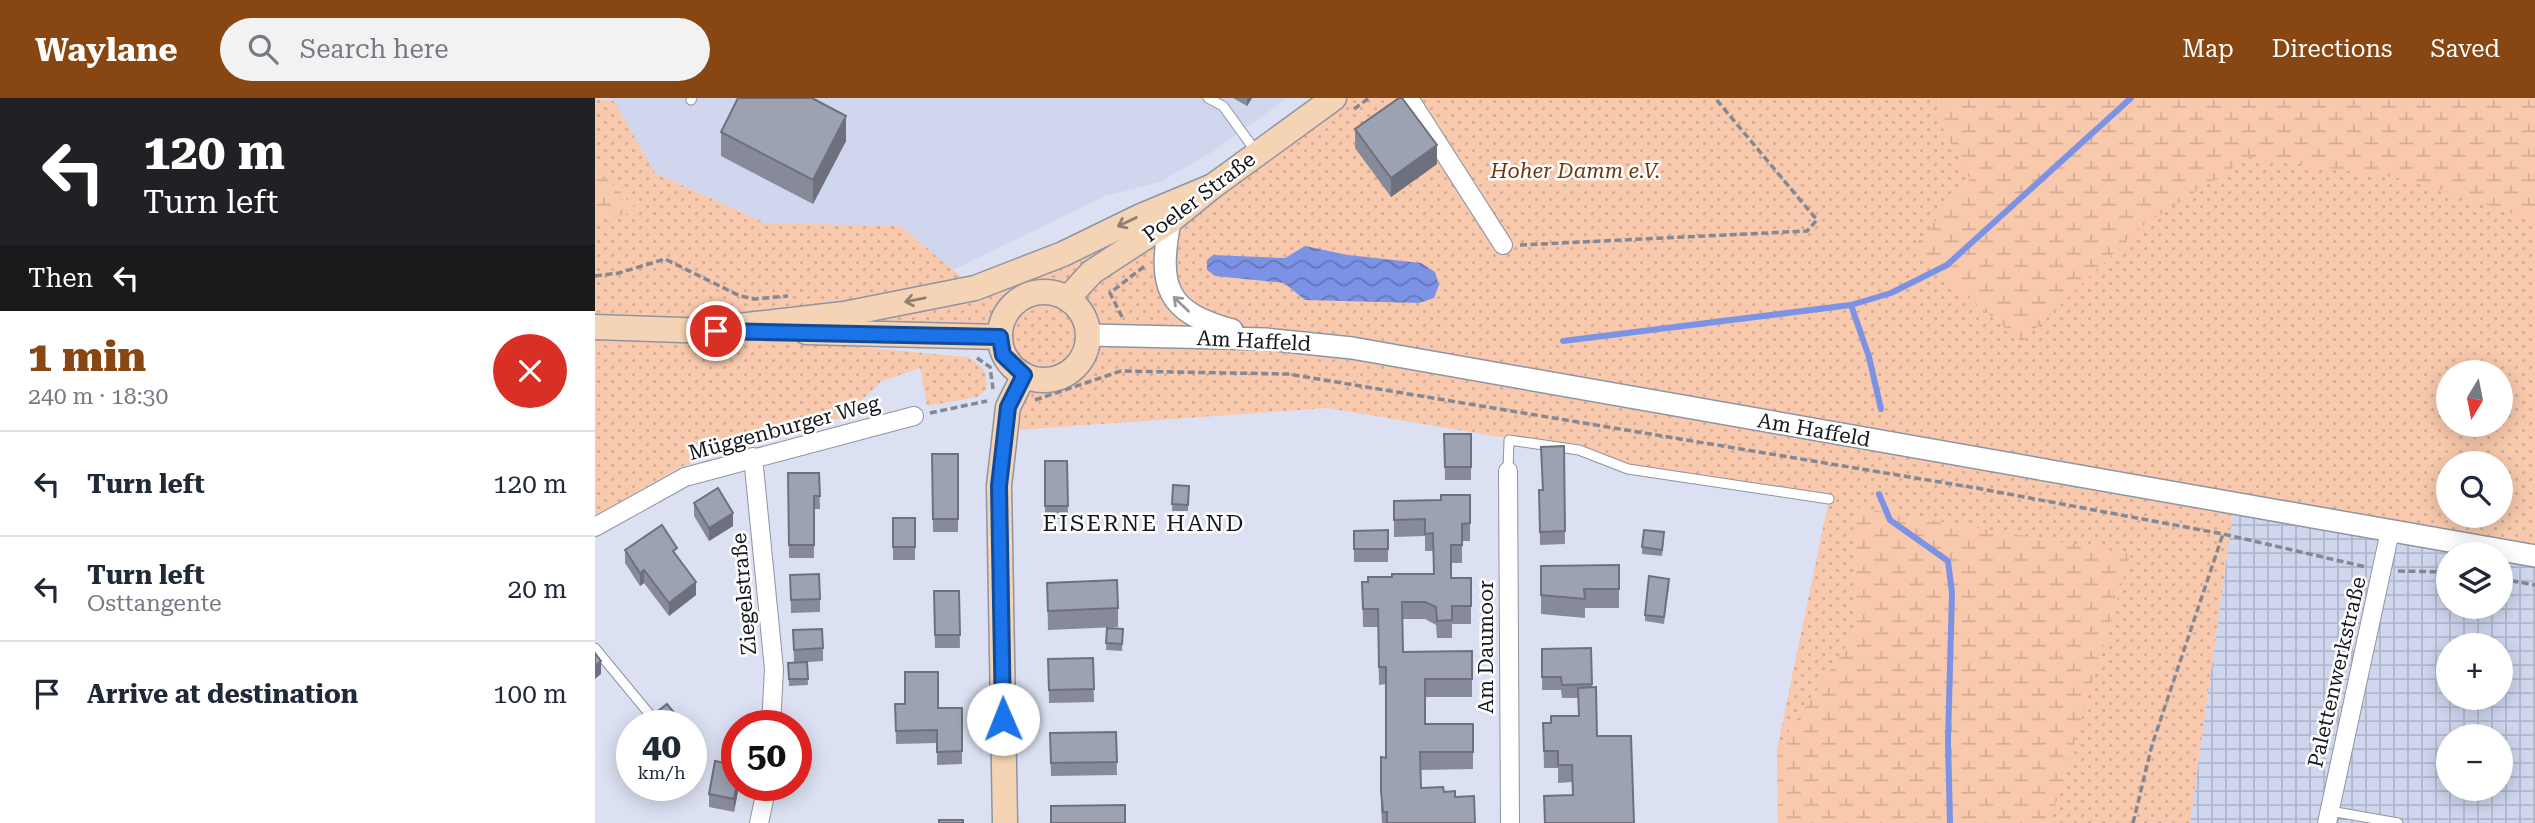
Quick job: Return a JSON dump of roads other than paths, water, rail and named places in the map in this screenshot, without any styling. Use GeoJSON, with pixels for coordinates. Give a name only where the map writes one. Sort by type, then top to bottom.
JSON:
{"type":"FeatureCollection","features":[{"type":"Feature","properties":{"kind":"main road","name":"Poeler Straße"},"geometry":{"type":"LineString","coordinates":[[1068,298],[1092,272],[1170,221],[1333,98]]}},
{"type":"Feature","properties":{"kind":"main road"},"geometry":{"type":"LineString","coordinates":[[693,331],[844,314],[975,288],[1063,254],[1213,186]]}},
{"type":"Feature","properties":{"kind":"main road"},"geometry":{"type":"LineString","coordinates":[[1051,292],[1068,298],[1081,310],[1089,335],[1086,353],[1078,366],[1066,375],[1037,380],[1024,375],[1003,355],[1000,337],[1006,312],[1029,294],[1051,292]]}},
{"type":"Feature","properties":{"kind":"main road"},"geometry":{"type":"LineString","coordinates":[[595,327],[1000,337]]}},
{"type":"Feature","properties":{"kind":"main road"},"geometry":{"type":"LineString","coordinates":[[1005,823],[999,486],[1008,407],[1024,375]]}},
{"type":"Feature","properties":{"kind":"street"},"geometry":{"type":"LineString","coordinates":[[1409,98],[1503,245]]}},
{"type":"Feature","properties":{"kind":"street"},"geometry":{"type":"LineString","coordinates":[[1170,221],[1164,275],[1173,296],[1199,321],[1265,339]]}},
{"type":"Feature","properties":{"kind":"street","name":"Am Haffeld"},"geometry":{"type":"LineString","coordinates":[[1089,335],[1265,339],[1352,348],[2535,556]]}},
{"type":"Feature","properties":{"kind":"street","name":"Müggenburger Weg"},"geometry":{"type":"LineString","coordinates":[[595,527],[685,477],[914,416]]}},
{"type":"Feature","properties":{"kind":"street","name":"Ziegelstraße"},"geometry":{"type":"LineString","coordinates":[[753,457],[773,668],[772,710]]}},
{"type":"Feature","properties":{"kind":"street","name":"Am Daumoor"},"geometry":{"type":"LineString","coordinates":[[1508,471],[1510,823]]}},
{"type":"Feature","properties":{"kind":"street","name":"Palettenwerkstraße"},"geometry":{"type":"LineString","coordinates":[[2328,817],[2390,531]]}},
{"type":"Feature","properties":{"kind":"street"},"geometry":{"type":"LineString","coordinates":[[759,823],[764,801]]}},
{"type":"Feature","properties":{"kind":"lane"},"geometry":{"type":"LineString","coordinates":[[1208,98],[1223,106],[1257,154]]}},
{"type":"Feature","properties":{"kind":"lane"},"geometry":{"type":"LineString","coordinates":[[1508,471],[1509,440],[1579,450],[1628,469],[1829,499]]}},
{"type":"Feature","properties":{"kind":"lane"},"geometry":{"type":"LineString","coordinates":[[595,648],[646,710]]}},
{"type":"Feature","properties":{"kind":"lane"},"geometry":{"type":"LineString","coordinates":[[2328,817],[2398,823]]}},
{"type":"Feature","properties":{"kind":"water"},"geometry":{"type":"Polygon","coordinates":[[[1305,246],[1348,255],[1421,263],[1435,272],[1439,285],[1434,298],[1419,303],[1305,300],[1284,283],[1215,276],[1207,270],[1207,260],[1213,255],[1285,258],[1305,246]]]}},
{"type":"Feature","properties":{"kind":"waterway"},"geometry":{"type":"LineString","coordinates":[[1563,341],[1851,305],[1891,293],[1947,265],[2131,98]]}},
{"type":"Feature","properties":{"kind":"waterway"},"geometry":{"type":"LineString","coordinates":[[1851,305],[1869,357],[1881,409]]}},
{"type":"Feature","properties":{"kind":"waterway"},"geometry":{"type":"LineString","coordinates":[[1879,494],[1890,520],[1948,561],[1952,593],[1948,741],[1950,823]]}},
{"type":"Feature","properties":{"kind":"district","name":"EISERNE HAND"},"geometry":{"type":"Point","coordinates":[1144,523]}},
{"type":"Feature","properties":{"kind":"park label","name":"Hoher Damm e.V."},"geometry":{"type":"Point","coordinates":[1575,171]}}]}
